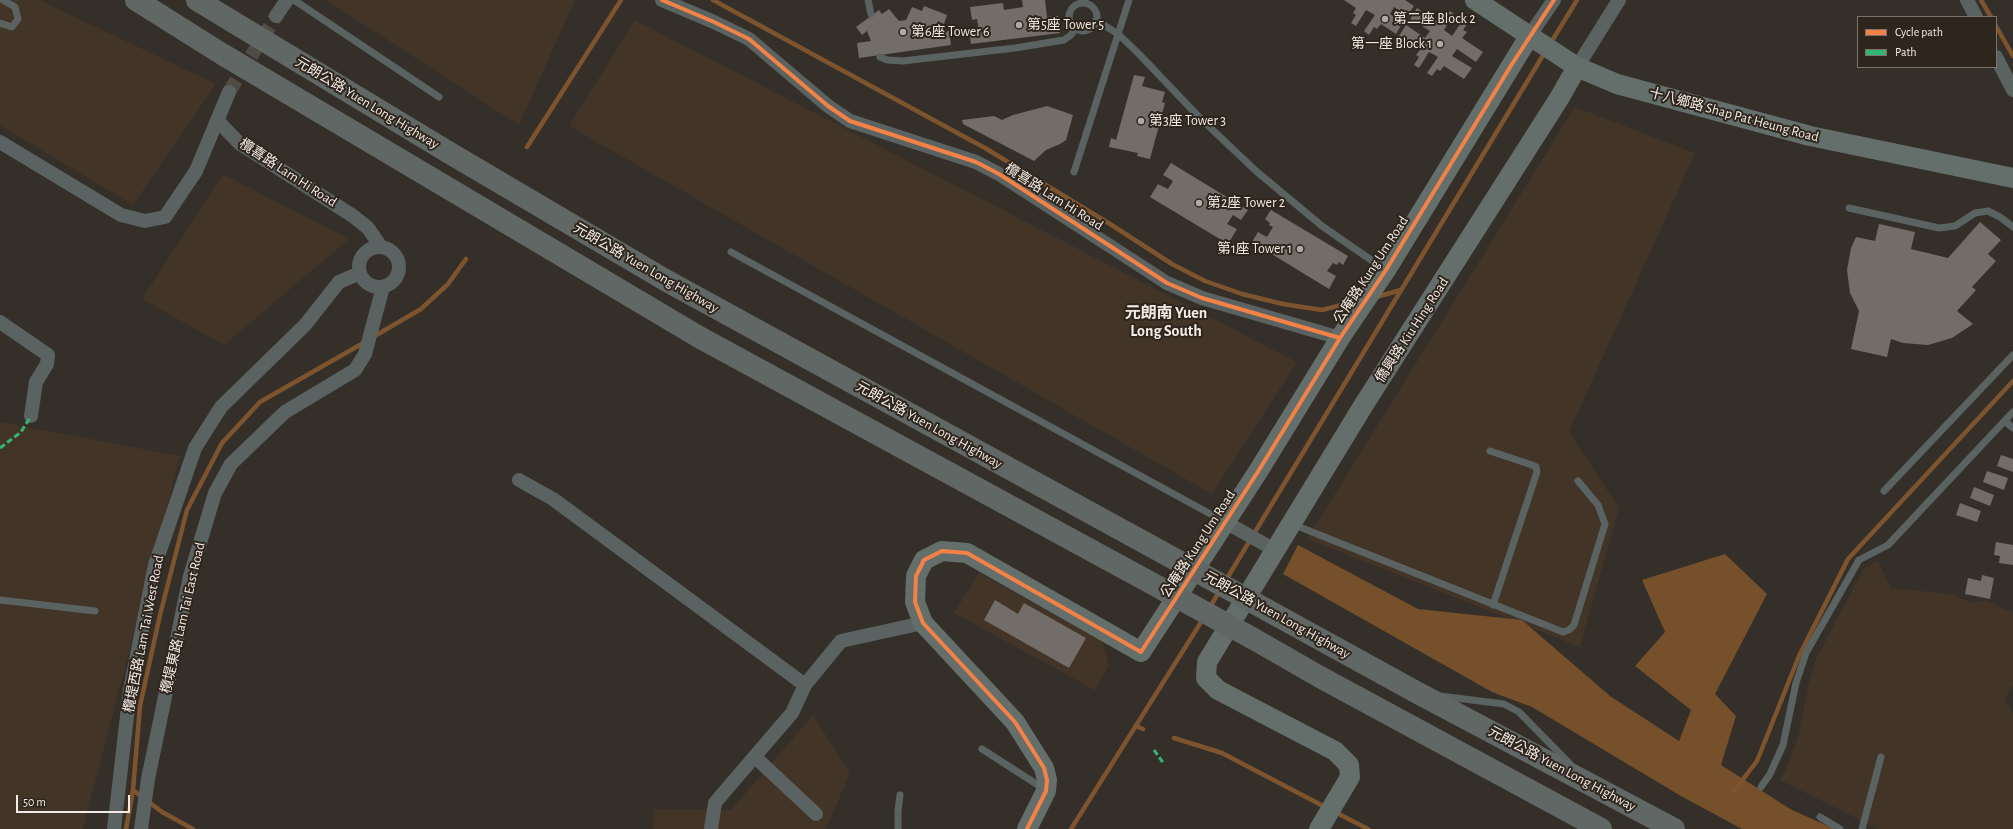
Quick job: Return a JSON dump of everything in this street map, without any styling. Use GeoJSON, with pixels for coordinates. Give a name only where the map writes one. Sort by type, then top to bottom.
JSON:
{"type":"FeatureCollection","features":[{"type":"Feature","properties":{"kind":"highway"},"geometry":{"type":"LineString","coordinates":[[136,0],[222,54],[699,337],[1601,829]]}},
{"type":"Feature","properties":{"kind":"highway","name":"元朗公路 Yuen Long Highway"},"geometry":{"type":"LineString","coordinates":[[197,0],[461,160],[667,281],[1416,692],[1587,781],[1674,829]]}},
{"type":"Feature","properties":{"kind":"street"},"geometry":{"type":"LineString","coordinates":[[276,16],[287,0]]}},
{"type":"Feature","properties":{"kind":"street","name":"欖喜路 Lam Hi Road"},"geometry":{"type":"LineString","coordinates":[[662,0],[749,39],[828,106],[850,121],[976,162],[999,174],[1167,282],[1202,298],[1345,331]]}},
{"type":"Feature","properties":{"kind":"street","name":"十八鄉路 Shap Pat Heung Road"},"geometry":{"type":"LineString","coordinates":[[1476,0],[1574,65],[1617,84],[1712,111],[1810,136],[2013,178]]}},
{"type":"Feature","properties":{"kind":"street","name":"公庵路 Kung Um Road"},"geometry":{"type":"LineString","coordinates":[[922,622],[915,602],[916,576],[924,560],[942,551],[967,553],[1141,652],[1345,331],[1536,40],[1554,0]]}},
{"type":"Feature","properties":{"kind":"street","name":"僑興路 Kiu Hing Road"},"geometry":{"type":"LineString","coordinates":[[1327,816],[1350,777],[1349,765],[1335,751],[1218,690],[1206,678],[1207,662],[1363,406],[1560,97],[1574,65],[1619,0]]}},
{"type":"Feature","properties":{"kind":"street"},"geometry":{"type":"LineString","coordinates":[[1967,0],[1975,16]]}},
{"type":"Feature","properties":{"kind":"street"},"geometry":{"type":"LineString","coordinates":[[1997,59],[2013,90]]}},
{"type":"Feature","properties":{"kind":"street"},"geometry":{"type":"LineString","coordinates":[[0,142],[121,215],[145,221],[165,218],[196,171],[229,92]]}},
{"type":"Feature","properties":{"kind":"street","name":"欖喜路 Lam Hi Road"},"geometry":{"type":"LineString","coordinates":[[217,120],[239,143],[353,216],[368,228],[381,247],[393,252],[399,263],[400,270],[394,281],[383,287]]}},
{"type":"Feature","properties":{"kind":"street"},"geometry":{"type":"LineString","coordinates":[[381,247],[368,250],[364,254],[360,260],[360,273],[366,283],[377,287],[383,287]]}},
{"type":"Feature","properties":{"kind":"street","name":"欖堤西路 Lam Tai West Road"},"geometry":{"type":"LineString","coordinates":[[114,829],[130,690],[155,565],[195,448],[221,407],[305,325],[339,282],[360,273]]}},
{"type":"Feature","properties":{"kind":"street","name":"欖堤東路 Lam Tai East Road"},"geometry":{"type":"LineString","coordinates":[[141,826],[148,779],[190,576],[215,493],[231,464],[285,412],[355,370],[365,354],[374,314],[383,287]]}},
{"type":"Feature","properties":{"kind":"street"},"geometry":{"type":"LineString","coordinates":[[0,322],[48,356],[47,364],[36,382],[31,416]]}},
{"type":"Feature","properties":{"kind":"street"},"geometry":{"type":"LineString","coordinates":[[519,480],[554,499],[805,684]]}},
{"type":"Feature","properties":{"kind":"street"},"geometry":{"type":"LineString","coordinates":[[1225,522],[1275,550]]}},
{"type":"Feature","properties":{"kind":"street"},"geometry":{"type":"LineString","coordinates":[[711,829],[714,810],[718,798],[792,713],[805,684],[841,641],[922,622],[1015,722],[1044,768],[1047,780],[1046,791],[1027,829]]}},
{"type":"Feature","properties":{"kind":"street"},"geometry":{"type":"LineString","coordinates":[[755,757],[816,814]]}},
{"type":"Feature","properties":{"kind":"lane"},"geometry":{"type":"LineString","coordinates":[[0,23],[12,27],[18,20],[15,7],[3,0]]}},
{"type":"Feature","properties":{"kind":"lane"},"geometry":{"type":"LineString","coordinates":[[294,0],[439,97]]}},
{"type":"Feature","properties":{"kind":"lane"},"geometry":{"type":"LineString","coordinates":[[868,0],[871,14]]}},
{"type":"Feature","properties":{"kind":"lane"},"geometry":{"type":"LineString","coordinates":[[1074,172],[1129,0]]}},
{"type":"Feature","properties":{"kind":"lane"},"geometry":{"type":"LineString","coordinates":[[1080,3],[1089,4],[1093,7],[1097,15],[1096,20],[1088,30],[1076,28],[1070,22],[1069,17],[1072,8],[1080,3]]}},
{"type":"Feature","properties":{"kind":"lane"},"geometry":{"type":"LineString","coordinates":[[1096,20],[1118,34],[1256,171],[1382,276]]}},
{"type":"Feature","properties":{"kind":"lane"},"geometry":{"type":"LineString","coordinates":[[880,57],[887,60],[903,61],[1015,48],[1064,40],[1071,35],[1076,28]]}},
{"type":"Feature","properties":{"kind":"lane"},"geometry":{"type":"LineString","coordinates":[[1849,208],[1939,228],[1955,226],[1975,213],[1988,212],[2000,216],[2013,227]]}},
{"type":"Feature","properties":{"kind":"lane"},"geometry":{"type":"LineString","coordinates":[[731,252],[1225,522]]}},
{"type":"Feature","properties":{"kind":"lane"},"geometry":{"type":"LineString","coordinates":[[1884,491],[2013,355]]}},
{"type":"Feature","properties":{"kind":"lane"},"geometry":{"type":"LineString","coordinates":[[1761,787],[1773,767],[1783,745],[1796,683],[1806,653],[1859,560],[1888,545],[2013,412]]}},
{"type":"Feature","properties":{"kind":"lane"},"geometry":{"type":"LineString","coordinates":[[2005,421],[2013,428]]}},
{"type":"Feature","properties":{"kind":"lane"},"geometry":{"type":"LineString","coordinates":[[1490,451],[1532,465],[1536,467],[1537,472],[1493,605]]}},
{"type":"Feature","properties":{"kind":"lane"},"geometry":{"type":"LineString","coordinates":[[1291,524],[1563,632],[1569,630],[1574,625],[1605,524],[1598,504],[1578,481]]}},
{"type":"Feature","properties":{"kind":"lane"},"geometry":{"type":"LineString","coordinates":[[0,600],[94,611]]}},
{"type":"Feature","properties":{"kind":"lane"},"geometry":{"type":"LineString","coordinates":[[1416,692],[1504,704],[1519,712],[1587,781]]}},
{"type":"Feature","properties":{"kind":"lane"},"geometry":{"type":"LineString","coordinates":[[982,749],[1046,791]]}},
{"type":"Feature","properties":{"kind":"lane"},"geometry":{"type":"LineString","coordinates":[[1862,829],[1881,757]]}},
{"type":"Feature","properties":{"kind":"lane"},"geometry":{"type":"LineString","coordinates":[[898,829],[900,795]]}},
{"type":"Feature","properties":{"kind":"lane"},"geometry":{"type":"LineString","coordinates":[[1820,817],[1840,829]]}},
{"type":"Feature","properties":{"kind":"shaded area"},"geometry":{"type":"Polygon","coordinates":[[[0,0],[39,0],[216,84],[133,205],[0,125],[0,0]]]}},
{"type":"Feature","properties":{"kind":"shaded area"},"geometry":{"type":"Polygon","coordinates":[[[326,0],[575,0],[519,125],[326,0]]]}},
{"type":"Feature","properties":{"kind":"shaded area"},"geometry":{"type":"Polygon","coordinates":[[[635,20],[1297,362],[1212,494],[569,126],[635,20]]]}},
{"type":"Feature","properties":{"kind":"shaded area"},"geometry":{"type":"Polygon","coordinates":[[[1575,107],[1695,153],[1569,432],[1619,508],[1580,647],[1307,539],[1575,107]]]}},
{"type":"Feature","properties":{"kind":"shaded area"},"geometry":{"type":"Polygon","coordinates":[[[223,174],[349,239],[224,345],[142,299],[223,174]]]}},
{"type":"Feature","properties":{"kind":"shaded area"},"geometry":{"type":"Polygon","coordinates":[[[0,422],[180,456],[83,829],[0,829],[0,422]]]}},
{"type":"Feature","properties":{"kind":"shaded area"},"geometry":{"type":"Polygon","coordinates":[[[1298,545],[1418,609],[1522,620],[1610,696],[1679,741],[1691,710],[1635,666],[1665,632],[1642,580],[1725,554],[1767,594],[1715,694],[1736,716],[1721,765],[1792,810],[1835,829],[1742,829],[1681,796],[1532,707],[1492,692],[1283,574],[1298,545]]]}},
{"type":"Feature","properties":{"kind":"shaded area"},"geometry":{"type":"Polygon","coordinates":[[[1878,561],[1891,588],[1950,594],[1973,603],[1986,600],[2013,613],[2013,685],[2005,699],[2013,714],[2013,829],[1878,829],[1780,780],[1788,765],[1799,733],[1808,686],[1817,657],[1864,568],[1878,561]]]}},
{"type":"Feature","properties":{"kind":"shaded area"},"geometry":{"type":"Polygon","coordinates":[[[979,573],[1102,641],[1109,665],[1095,690],[954,613],[979,573]]]}},
{"type":"Feature","properties":{"kind":"shaded area"},"geometry":{"type":"Polygon","coordinates":[[[813,715],[850,773],[826,829],[653,829],[654,809],[731,810],[813,715]]]}},
{"type":"Feature","properties":{"kind":"building","name":"第5座 Tower 5"},"geometry":{"type":"Polygon","coordinates":[[[1022,0],[1045,0],[1047,17],[1058,16],[1060,33],[971,44],[969,31],[979,30],[977,19],[972,20],[970,7],[1003,3],[1004,10],[1023,7],[1022,0]]]}},
{"type":"Feature","properties":{"kind":"building","name":"第二座 Block 2"},"geometry":{"type":"Polygon","coordinates":[[[1344,0],[1405,0],[1414,6],[1407,16],[1394,7],[1390,14],[1403,22],[1396,34],[1381,24],[1377,29],[1374,27],[1369,35],[1364,31],[1375,15],[1366,10],[1356,26],[1351,23],[1356,15],[1353,13],[1356,8],[1344,0]]]}},
{"type":"Feature","properties":{"kind":"building","name":"第6座 Tower 6"},"geometry":{"type":"Polygon","coordinates":[[[924,6],[947,15],[944,24],[938,21],[937,33],[949,31],[951,45],[859,58],[857,43],[871,41],[867,31],[862,35],[856,27],[879,10],[882,14],[889,9],[899,21],[906,20],[912,7],[922,11],[924,6]]]}},
{"type":"Feature","properties":{"kind":"building","name":"第一座 Block 1"},"geometry":{"type":"Polygon","coordinates":[[[1417,8],[1438,22],[1442,15],[1445,17],[1450,11],[1454,14],[1444,30],[1452,36],[1463,20],[1468,23],[1463,30],[1467,32],[1462,38],[1483,52],[1476,62],[1457,49],[1452,56],[1472,68],[1464,79],[1444,66],[1440,71],[1437,69],[1432,76],[1427,73],[1438,57],[1429,52],[1419,68],[1414,65],[1419,57],[1416,55],[1420,50],[1399,36],[1406,25],[1425,38],[1430,31],[1410,19],[1417,8]]]}},
{"type":"Feature","properties":{"kind":"building","name":"第3座 Tower 3"},"geometry":{"type":"Polygon","coordinates":[[[1134,75],[1145,77],[1142,86],[1165,92],[1162,102],[1165,103],[1150,159],[1137,156],[1138,153],[1109,147],[1111,138],[1116,140],[1134,75]]]}},
{"type":"Feature","properties":{"kind":"building"},"geometry":{"type":"Polygon","coordinates":[[[1047,106],[1073,115],[1066,140],[1046,150],[1034,161],[963,124],[962,120],[994,116],[1002,120],[1013,115],[1047,106]]]}},
{"type":"Feature","properties":{"kind":"building","name":"第2座 Tower 2"},"geometry":{"type":"Polygon","coordinates":[[[1171,163],[1248,210],[1241,220],[1233,215],[1227,224],[1237,229],[1228,244],[1150,197],[1158,184],[1168,189],[1173,181],[1163,175],[1171,163]]]}},
{"type":"Feature","properties":{"kind":"building","name":"第1座 Tower 1"},"geometry":{"type":"Polygon","coordinates":[[[1271,210],[1348,256],[1343,265],[1339,262],[1337,265],[1333,263],[1327,271],[1336,276],[1329,289],[1252,242],[1258,232],[1267,237],[1273,227],[1269,225],[1270,223],[1265,219],[1271,210]]]}},
{"type":"Feature","properties":{"kind":"building"},"geometry":{"type":"Polygon","coordinates":[[[1980,222],[2001,240],[1988,254],[1996,261],[1972,287],[1976,290],[1957,311],[1973,324],[1952,338],[1928,345],[1903,343],[1891,339],[1887,357],[1851,349],[1859,311],[1850,293],[1847,270],[1851,248],[1856,237],[1875,241],[1879,224],[1915,232],[1911,249],[1948,258],[1980,222]]]}},
{"type":"Feature","properties":{"kind":"building"},"geometry":{"type":"Polygon","coordinates":[[[2001,455],[2013,459],[2013,472],[1997,466],[2001,455]]]}},
{"type":"Feature","properties":{"kind":"building"},"geometry":{"type":"Polygon","coordinates":[[[1987,471],[2008,478],[2004,490],[1983,482],[1987,471]]]}},
{"type":"Feature","properties":{"kind":"building"},"geometry":{"type":"Polygon","coordinates":[[[1974,487],[1994,495],[1990,506],[1970,498],[1974,487]]]}},
{"type":"Feature","properties":{"kind":"building"},"geometry":{"type":"Polygon","coordinates":[[[1960,503],[1981,511],[1977,522],[1956,515],[1960,503]]]}},
{"type":"Feature","properties":{"kind":"building"},"geometry":{"type":"Polygon","coordinates":[[[1996,542],[2013,545],[2013,565],[1999,563],[2000,556],[1994,555],[1996,542]]]}},
{"type":"Feature","properties":{"kind":"building"},"geometry":{"type":"Polygon","coordinates":[[[1982,575],[1994,578],[1990,599],[1965,594],[1968,578],[1981,581],[1982,575]]]}},
{"type":"Feature","properties":{"kind":"building"},"geometry":{"type":"Polygon","coordinates":[[[995,600],[1018,614],[1024,603],[1086,638],[1069,668],[984,620],[995,600]]]}},
{"type":"Feature","properties":{"kind":"waterway"},"geometry":{"type":"LineString","coordinates":[[527,147],[621,0]]}},
{"type":"Feature","properties":{"kind":"waterway"},"geometry":{"type":"LineString","coordinates":[[713,0],[985,148],[1110,224],[1172,264],[1205,281],[1242,294],[1283,304],[1322,310],[1357,301]]}},
{"type":"Feature","properties":{"kind":"waterway"},"geometry":{"type":"LineString","coordinates":[[1550,44],[1577,0]]}},
{"type":"Feature","properties":{"kind":"waterway"},"geometry":{"type":"LineString","coordinates":[[1981,0],[1990,16]]}},
{"type":"Feature","properties":{"kind":"waterway"},"geometry":{"type":"LineString","coordinates":[[1997,28],[2013,56]]}},
{"type":"Feature","properties":{"kind":"waterway"},"geometry":{"type":"LineString","coordinates":[[1226,580],[1545,52]]}},
{"type":"Feature","properties":{"kind":"waterway"},"geometry":{"type":"LineString","coordinates":[[373,337],[421,309],[448,284],[466,259]]}},
{"type":"Feature","properties":{"kind":"waterway"},"geometry":{"type":"LineString","coordinates":[[1376,297],[1401,290]]}},
{"type":"Feature","properties":{"kind":"waterway"},"geometry":{"type":"LineString","coordinates":[[126,829],[133,790],[140,706],[160,615],[187,510],[222,443],[260,402],[365,342]]}},
{"type":"Feature","properties":{"kind":"waterway"},"geometry":{"type":"LineString","coordinates":[[1734,791],[1757,761],[1799,656],[1848,559],[2013,381]]}},
{"type":"Feature","properties":{"kind":"waterway"},"geometry":{"type":"LineString","coordinates":[[1209,609],[1220,590]]}},
{"type":"Feature","properties":{"kind":"waterway"},"geometry":{"type":"LineString","coordinates":[[1071,829],[1203,619]]}},
{"type":"Feature","properties":{"kind":"waterway"},"geometry":{"type":"LineString","coordinates":[[1136,726],[1143,729]]}},
{"type":"Feature","properties":{"kind":"waterway"},"geometry":{"type":"LineString","coordinates":[[1174,738],[1222,753],[1327,808]]}},
{"type":"Feature","properties":{"kind":"waterway"},"geometry":{"type":"LineString","coordinates":[[133,790],[162,812],[193,829]]}},
{"type":"Feature","properties":{"kind":"waterway"},"geometry":{"type":"LineString","coordinates":[[1335,812],[1368,829]]}},
{"type":"Feature","properties":{"kind":"tunnel"},"geometry":{"type":"LineString","coordinates":[[229,92],[276,16]]}},
{"type":"Feature","properties":{"kind":"marked path"},"geometry":{"type":"LineString","coordinates":[[0,448],[21,432],[31,416]]}},
{"type":"Feature","properties":{"kind":"marked path"},"geometry":{"type":"LineString","coordinates":[[1154,750],[1164,764]]}},
{"type":"Feature","properties":{"kind":"cycle path"},"geometry":{"type":"LineString","coordinates":[[662,0],[749,39],[828,106],[850,121],[976,162],[999,174],[1167,283],[1202,298],[1340,338]]}},
{"type":"Feature","properties":{"kind":"cycle path"},"geometry":{"type":"LineString","coordinates":[[1027,829],[1046,791],[1047,780],[1044,768],[1015,722],[923,623],[915,602],[916,576],[924,560],[942,551],[967,553],[1141,652],[1259,470],[1340,338],[1386,270],[1512,64],[1554,0]]}},
{"type":"Feature","properties":{"kind":"place","name":"第二座 Block 2"},"geometry":{"type":"Point","coordinates":[1385,19]}},
{"type":"Feature","properties":{"kind":"place","name":"第5座 Tower 5"},"geometry":{"type":"Point","coordinates":[1019,25]}},
{"type":"Feature","properties":{"kind":"place","name":"第6座 Tower 6"},"geometry":{"type":"Point","coordinates":[903,32]}},
{"type":"Feature","properties":{"kind":"place","name":"第一座 Block 1"},"geometry":{"type":"Point","coordinates":[1440,44]}},
{"type":"Feature","properties":{"kind":"place","name":"第3座 Tower 3"},"geometry":{"type":"Point","coordinates":[1141,121]}},
{"type":"Feature","properties":{"kind":"place","name":"第2座 Tower 2"},"geometry":{"type":"Point","coordinates":[1199,203]}},
{"type":"Feature","properties":{"kind":"place","name":"第1座 Tower 1"},"geometry":{"type":"Point","coordinates":[1300,249]}},
{"type":"Feature","properties":{"kind":"district","name":"元朗南 Yuen Long South"},"geometry":{"type":"Point","coordinates":[1166,322]}}]}
